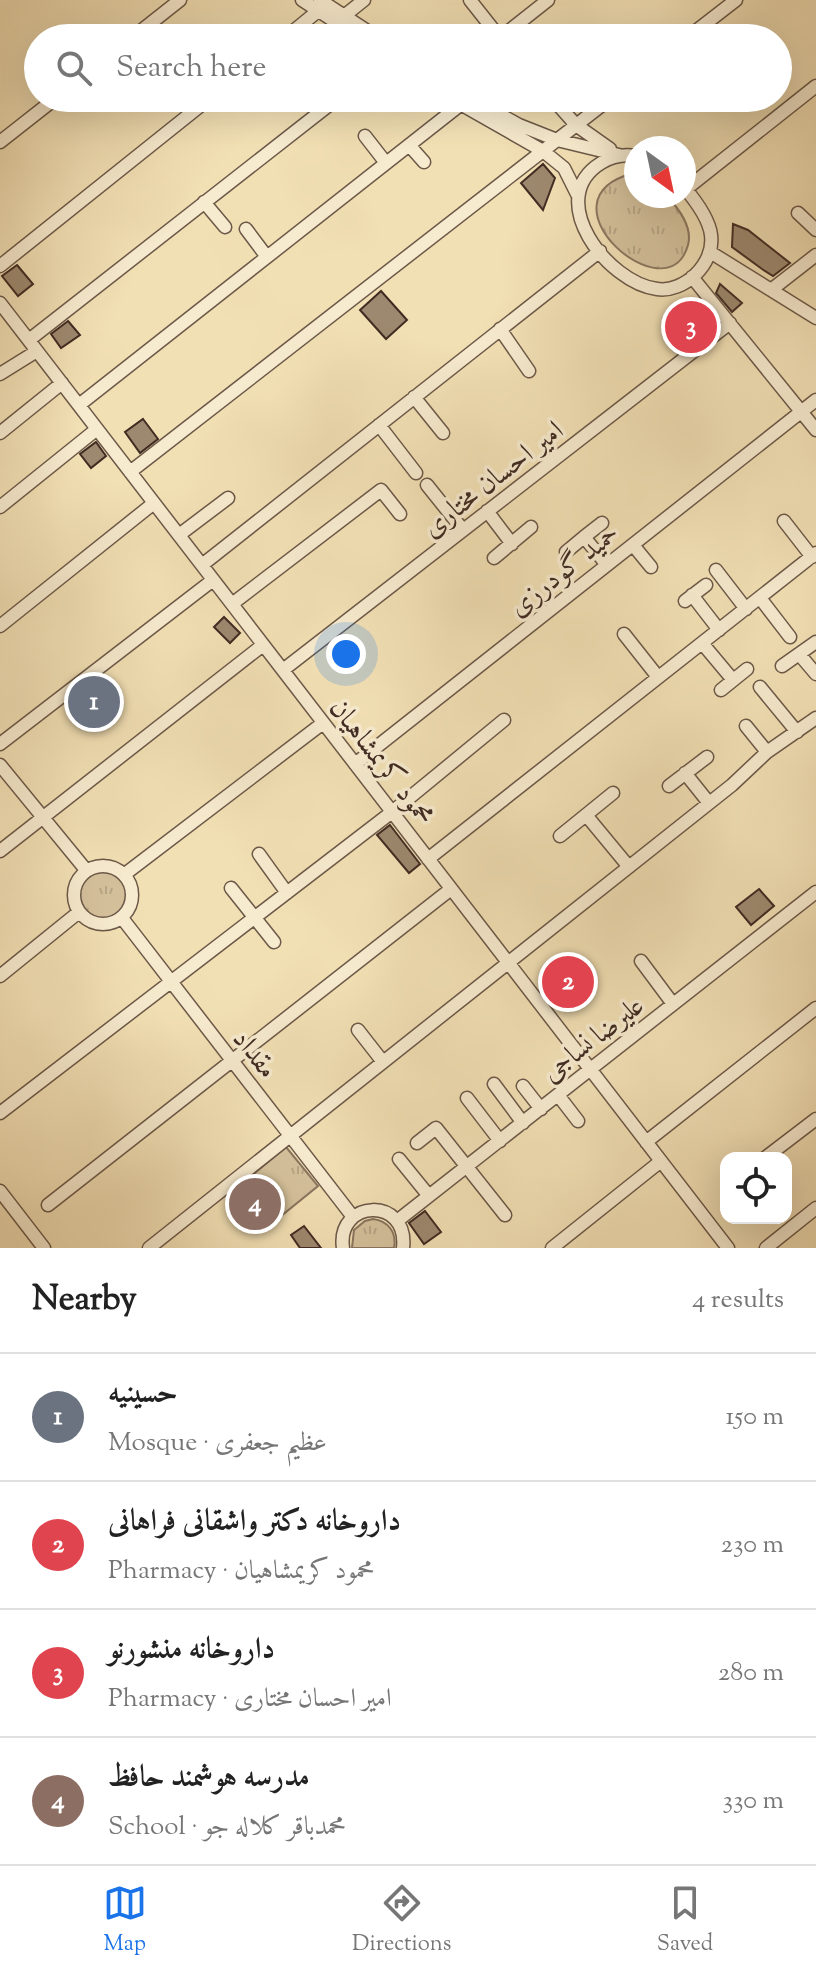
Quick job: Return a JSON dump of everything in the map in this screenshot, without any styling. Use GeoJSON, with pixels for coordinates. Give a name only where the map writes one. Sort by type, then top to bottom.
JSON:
{"type":"FeatureCollection","features":[{"type":"Feature","properties":{"kind":"street"},"geometry":{"type":"LineString","coordinates":[[150,24],[180,0]]}},
{"type":"Feature","properties":{"kind":"street"},"geometry":{"type":"LineString","coordinates":[[302,0],[356,24]]}},
{"type":"Feature","properties":{"kind":"street"},"geometry":{"type":"LineString","coordinates":[[344,16],[364,0]]}},
{"type":"Feature","properties":{"kind":"street"},"geometry":{"type":"LineString","coordinates":[[470,0],[489,24]]}},
{"type":"Feature","properties":{"kind":"street"},"geometry":{"type":"LineString","coordinates":[[518,24],[548,0]]}},
{"type":"Feature","properties":{"kind":"street"},"geometry":{"type":"LineString","coordinates":[[705,24],[736,0]]}},
{"type":"Feature","properties":{"kind":"street"},"geometry":{"type":"LineString","coordinates":[[300,24],[319,6]]}},
{"type":"Feature","properties":{"kind":"street"},"geometry":{"type":"LineString","coordinates":[[319,6],[342,24]]}},
{"type":"Feature","properties":{"kind":"street"},"geometry":{"type":"LineString","coordinates":[[792,105],[816,86]]}},
{"type":"Feature","properties":{"kind":"street"},"geometry":{"type":"LineString","coordinates":[[0,142],[38,112]]}},
{"type":"Feature","properties":{"kind":"street"},"geometry":{"type":"LineString","coordinates":[[0,266],[192,112]]}},
{"type":"Feature","properties":{"kind":"street"},"geometry":{"type":"LineString","coordinates":[[0,374],[204,202],[320,112]]}},
{"type":"Feature","properties":{"kind":"street"},"geometry":{"type":"LineString","coordinates":[[79,405],[409,145],[446,112]]}},
{"type":"Feature","properties":{"kind":"street"},"geometry":{"type":"LineString","coordinates":[[480,112],[543,151],[564,168],[577,194],[583,225],[600,251],[623,275],[644,288],[676,288],[703,266],[710,252],[711,235],[696,205]]}},
{"type":"Feature","properties":{"kind":"street"},"geometry":{"type":"LineString","coordinates":[[488,112],[557,140],[624,155]]}},
{"type":"Feature","properties":{"kind":"street"},"geometry":{"type":"LineString","coordinates":[[564,112],[576,125],[619,155]]}},
{"type":"Feature","properties":{"kind":"street"},"geometry":{"type":"LineString","coordinates":[[130,472],[593,112]]}},
{"type":"Feature","properties":{"kind":"street"},"geometry":{"type":"LineString","coordinates":[[696,179],[783,112]]}},
{"type":"Feature","properties":{"kind":"street"},"geometry":{"type":"LineString","coordinates":[[365,136],[386,163]]}},
{"type":"Feature","properties":{"kind":"street"},"geometry":{"type":"LineString","coordinates":[[409,145],[424,162]]}},
{"type":"Feature","properties":{"kind":"street"},"geometry":{"type":"LineString","coordinates":[[577,194],[593,168],[619,155]]}},
{"type":"Feature","properties":{"kind":"street"},"geometry":{"type":"LineString","coordinates":[[204,202],[225,227]]}},
{"type":"Feature","properties":{"kind":"street"},"geometry":{"type":"LineString","coordinates":[[798,213],[816,230]]}},
{"type":"Feature","properties":{"kind":"street"},"geometry":{"type":"LineString","coordinates":[[246,229],[267,257]]}},
{"type":"Feature","properties":{"kind":"street"},"geometry":{"type":"LineString","coordinates":[[202,565],[600,251]]}},
{"type":"Feature","properties":{"kind":"street"},"geometry":{"type":"LineString","coordinates":[[710,252],[816,318]]}},
{"type":"Feature","properties":{"kind":"street"},"geometry":{"type":"LineString","coordinates":[[771,290],[816,255]]}},
{"type":"Feature","properties":{"kind":"street"},"geometry":{"type":"LineString","coordinates":[[692,277],[816,430]]}},
{"type":"Feature","properties":{"kind":"street","name":"محمود کریمشاهیان"},"geometry":{"type":"LineString","coordinates":[[0,303],[724,1243]]}},
{"type":"Feature","properties":{"kind":"street","name":"امیر احسان مختاری"},"geometry":{"type":"LineString","coordinates":[[283,670],[730,323]]}},
{"type":"Feature","properties":{"kind":"street"},"geometry":{"type":"LineString","coordinates":[[500,329],[529,371]]}},
{"type":"Feature","properties":{"kind":"street"},"geometry":{"type":"LineString","coordinates":[[0,433],[62,383]]}},
{"type":"Feature","properties":{"kind":"street"},"geometry":{"type":"LineString","coordinates":[[414,397],[443,433]]}},
{"type":"Feature","properties":{"kind":"street","name":"حمید گودرزی"},"geometry":{"type":"LineString","coordinates":[[355,764],[816,400]]}},
{"type":"Feature","properties":{"kind":"street"},"geometry":{"type":"LineString","coordinates":[[379,425],[416,473]]}},
{"type":"Feature","properties":{"kind":"street"},"geometry":{"type":"LineString","coordinates":[[0,507],[97,429]]}},
{"type":"Feature","properties":{"kind":"street"},"geometry":{"type":"LineString","coordinates":[[427,485],[463,530]]}},
{"type":"Feature","properties":{"kind":"street"},"geometry":{"type":"LineString","coordinates":[[232,604],[381,490],[400,514]]}},
{"type":"Feature","properties":{"kind":"street"},"geometry":{"type":"LineString","coordinates":[[179,535],[228,498]]}},
{"type":"Feature","properties":{"kind":"street"},"geometry":{"type":"LineString","coordinates":[[0,626],[154,503]]}},
{"type":"Feature","properties":{"kind":"street"},"geometry":{"type":"LineString","coordinates":[[487,511],[512,544]]}},
{"type":"Feature","properties":{"kind":"street"},"geometry":{"type":"LineString","coordinates":[[428,859],[814,555],[784,521]]}},
{"type":"Feature","properties":{"kind":"street"},"geometry":{"type":"LineString","coordinates":[[566,552],[602,523]]}},
{"type":"Feature","properties":{"kind":"street"},"geometry":{"type":"LineString","coordinates":[[494,558],[531,527]]}},
{"type":"Feature","properties":{"kind":"street"},"geometry":{"type":"LineString","coordinates":[[584,537],[607,565]]}},
{"type":"Feature","properties":{"kind":"street"},"geometry":{"type":"LineString","coordinates":[[633,545],[651,567]]}},
{"type":"Feature","properties":{"kind":"street"},"geometry":{"type":"LineString","coordinates":[[716,570],[746,609]]}},
{"type":"Feature","properties":{"kind":"street"},"geometry":{"type":"LineString","coordinates":[[0,744],[213,580]]}},
{"type":"Feature","properties":{"kind":"street"},"geometry":{"type":"LineString","coordinates":[[706,585],[689,598],[719,630]]}},
{"type":"Feature","properties":{"kind":"street"},"geometry":{"type":"LineString","coordinates":[[760,598],[790,637]]}},
{"type":"Feature","properties":{"kind":"street"},"geometry":{"type":"LineString","coordinates":[[624,634],[658,677]]}},
{"type":"Feature","properties":{"kind":"street"},"geometry":{"type":"LineString","coordinates":[[782,666],[816,642]]}},
{"type":"Feature","properties":{"kind":"street"},"geometry":{"type":"LineString","coordinates":[[702,643],[733,680]]}},
{"type":"Feature","properties":{"kind":"street"},"geometry":{"type":"LineString","coordinates":[[0,851],[263,645]]}},
{"type":"Feature","properties":{"kind":"street"},"geometry":{"type":"LineString","coordinates":[[799,654],[816,674]]}},
{"type":"Feature","properties":{"kind":"street"},"geometry":{"type":"LineString","coordinates":[[721,690],[747,669]]}},
{"type":"Feature","properties":{"kind":"street"},"geometry":{"type":"LineString","coordinates":[[760,687],[797,732]]}},
{"type":"Feature","properties":{"kind":"street"},"geometry":{"type":"LineString","coordinates":[[149,1248],[709,803],[767,752],[816,718]]}},
{"type":"Feature","properties":{"kind":"street"},"geometry":{"type":"LineString","coordinates":[[0,1113],[392,812],[504,720]]}},
{"type":"Feature","properties":{"kind":"street"},"geometry":{"type":"LineString","coordinates":[[125,874],[323,723]]}},
{"type":"Feature","properties":{"kind":"street"},"geometry":{"type":"LineString","coordinates":[[746,726],[767,752]]}},
{"type":"Feature","properties":{"kind":"street"},"geometry":{"type":"LineString","coordinates":[[669,786],[707,757]]}},
{"type":"Feature","properties":{"kind":"street"},"geometry":{"type":"LineString","coordinates":[[0,765],[86,870]]}},
{"type":"Feature","properties":{"kind":"street"},"geometry":{"type":"LineString","coordinates":[[685,773],[709,803]]}},
{"type":"Feature","properties":{"kind":"street"},"geometry":{"type":"LineString","coordinates":[[560,836],[613,793]]}},
{"type":"Feature","properties":{"kind":"street"},"geometry":{"type":"LineString","coordinates":[[586,815],[629,867]]}},
{"type":"Feature","properties":{"kind":"street"},"geometry":{"type":"LineString","coordinates":[[259,854],[287,893]]}},
{"type":"Feature","properties":{"kind":"street"},"geometry":{"type":"LineString","coordinates":[[102,865],[125,874],[130,882],[132,901],[122,918],[104,924],[94,923],[79,912],[73,894],[79,877],[86,870],[102,865]]}},
{"type":"Feature","properties":{"kind":"street"},"geometry":{"type":"LineString","coordinates":[[231,888],[274,942]]}},
{"type":"Feature","properties":{"kind":"street"},"geometry":{"type":"LineString","coordinates":[[48,1205],[451,889]]}},
{"type":"Feature","properties":{"kind":"street","name":"علیرضا نساجی"},"geometry":{"type":"LineString","coordinates":[[397,1221],[816,892]]}},
{"type":"Feature","properties":{"kind":"street"},"geometry":{"type":"LineString","coordinates":[[0,976],[79,912]]}},
{"type":"Feature","properties":{"kind":"street","name":"مقداد"},"geometry":{"type":"LineString","coordinates":[[122,918],[353,1217]]}},
{"type":"Feature","properties":{"kind":"street"},"geometry":{"type":"LineString","coordinates":[[641,961],[673,1004]]}},
{"type":"Feature","properties":{"kind":"street"},"geometry":{"type":"LineString","coordinates":[[646,1142],[816,1008]]}},
{"type":"Feature","properties":{"kind":"street"},"geometry":{"type":"LineString","coordinates":[[358,1030],[383,1062]]}},
{"type":"Feature","properties":{"kind":"street"},"geometry":{"type":"LineString","coordinates":[[494,1084],[523,1123]]}},
{"type":"Feature","properties":{"kind":"street"},"geometry":{"type":"LineString","coordinates":[[523,1086],[541,1109]]}},
{"type":"Feature","properties":{"kind":"street"},"geometry":{"type":"LineString","coordinates":[[558,1095],[578,1121]]}},
{"type":"Feature","properties":{"kind":"street"},"geometry":{"type":"LineString","coordinates":[[467,1098],[500,1141]]}},
{"type":"Feature","properties":{"kind":"street"},"geometry":{"type":"LineString","coordinates":[[773,1152],[816,1119]]}},
{"type":"Feature","properties":{"kind":"street"},"geometry":{"type":"LineString","coordinates":[[417,1143],[436,1128],[505,1215]]}},
{"type":"Feature","properties":{"kind":"street"},"geometry":{"type":"LineString","coordinates":[[399,1159],[429,1196]]}},
{"type":"Feature","properties":{"kind":"street"},"geometry":{"type":"LineString","coordinates":[[552,1248],[661,1161]]}},
{"type":"Feature","properties":{"kind":"street"},"geometry":{"type":"LineString","coordinates":[[0,1191],[39,1246]]}},
{"type":"Feature","properties":{"kind":"street"},"geometry":{"type":"LineString","coordinates":[[792,1219],[816,1208]]}},
{"type":"Feature","properties":{"kind":"street"},"geometry":{"type":"LineString","coordinates":[[343,1248],[343,1233],[353,1217],[371,1210],[390,1215],[397,1221],[404,1239],[403,1248]]}},
{"type":"Feature","properties":{"kind":"street"},"geometry":{"type":"LineString","coordinates":[[766,1248],[787,1224]]}},
{"type":"Feature","properties":{"kind":"street"},"geometry":{"type":"LineString","coordinates":[[708,1248],[724,1243]]}},
{"type":"Feature","properties":{"kind":"green space"},"geometry":{"type":"Polygon","coordinates":[[[624,178],[624,208],[677,208],[684,219],[689,238],[676,264],[657,268],[635,261],[615,246],[601,226],[597,205],[606,187],[624,178]]]}},
{"type":"Feature","properties":{"kind":"green space"},"geometry":{"type":"Polygon","coordinates":[[[103,870],[121,877],[128,895],[121,913],[103,920],[85,913],[78,895],[85,877],[103,870]]]}},
{"type":"Feature","properties":{"kind":"green space"},"geometry":{"type":"Polygon","coordinates":[[[286,1147],[318,1186],[281,1216],[250,1177],[286,1147]]]}},
{"type":"Feature","properties":{"kind":"green space"},"geometry":{"type":"Polygon","coordinates":[[[373,1219],[390,1228],[394,1248],[352,1248],[354,1230],[373,1219]]]}},
{"type":"Feature","properties":{"kind":"building"},"geometry":{"type":"Polygon","coordinates":[[[543,164],[555,178],[543,210],[521,183],[543,164]]]}},
{"type":"Feature","properties":{"kind":"building"},"geometry":{"type":"Polygon","coordinates":[[[733,224],[748,230],[790,263],[773,276],[762,269],[732,247],[733,224]]]}},
{"type":"Feature","properties":{"kind":"building"},"geometry":{"type":"Polygon","coordinates":[[[17,265],[33,284],[18,296],[2,276],[17,265]]]}},
{"type":"Feature","properties":{"kind":"building"},"geometry":{"type":"Polygon","coordinates":[[[720,284],[742,303],[732,312],[716,293],[720,284]]]}},
{"type":"Feature","properties":{"kind":"building"},"geometry":{"type":"Polygon","coordinates":[[[381,291],[407,320],[386,339],[360,310],[381,291]]]}},
{"type":"Feature","properties":{"kind":"building"},"geometry":{"type":"Polygon","coordinates":[[[695,309],[709,326],[686,345],[672,327],[695,309]]]}},
{"type":"Feature","properties":{"kind":"building"},"geometry":{"type":"Polygon","coordinates":[[[68,321],[80,335],[61,348],[51,334],[68,321]]]}},
{"type":"Feature","properties":{"kind":"building"},"geometry":{"type":"Polygon","coordinates":[[[143,419],[158,439],[140,453],[125,432],[143,419]]]}},
{"type":"Feature","properties":{"kind":"building"},"geometry":{"type":"Polygon","coordinates":[[[96,442],[106,456],[91,468],[80,454],[96,442]]]}},
{"type":"Feature","properties":{"kind":"building"},"geometry":{"type":"Polygon","coordinates":[[[224,617],[240,633],[230,643],[214,627],[224,617]]]}},
{"type":"Feature","properties":{"kind":"building"},"geometry":{"type":"Polygon","coordinates":[[[93,686],[109,706],[95,718],[78,697],[93,686]]]}},
{"type":"Feature","properties":{"kind":"building"},"geometry":{"type":"Polygon","coordinates":[[[390,825],[420,864],[409,873],[377,835],[390,825]]]}},
{"type":"Feature","properties":{"kind":"building"},"geometry":{"type":"Polygon","coordinates":[[[759,889],[774,906],[751,925],[736,907],[759,889]]]}},
{"type":"Feature","properties":{"kind":"building"},"geometry":{"type":"Polygon","coordinates":[[[425,1211],[441,1232],[424,1244],[409,1223],[425,1211]]]}},
{"type":"Feature","properties":{"kind":"building"},"geometry":{"type":"Polygon","coordinates":[[[304,1226],[321,1248],[300,1248],[291,1235],[304,1226]]]}},
{"type":"Feature","properties":{"kind":"place","name":"داروخانه منشورنو"},"geometry":{"type":"Point","coordinates":[691,327]}},
{"type":"Feature","properties":{"kind":"place","name":"حسینیه"},"geometry":{"type":"Point","coordinates":[94,702]}},
{"type":"Feature","properties":{"kind":"place","name":"داروخانه دکتر واشقانی فراهانی"},"geometry":{"type":"Point","coordinates":[568,982]}},
{"type":"Feature","properties":{"kind":"place","name":"مدرسه هوشمند حافظ"},"geometry":{"type":"Point","coordinates":[255,1204]}}]}
